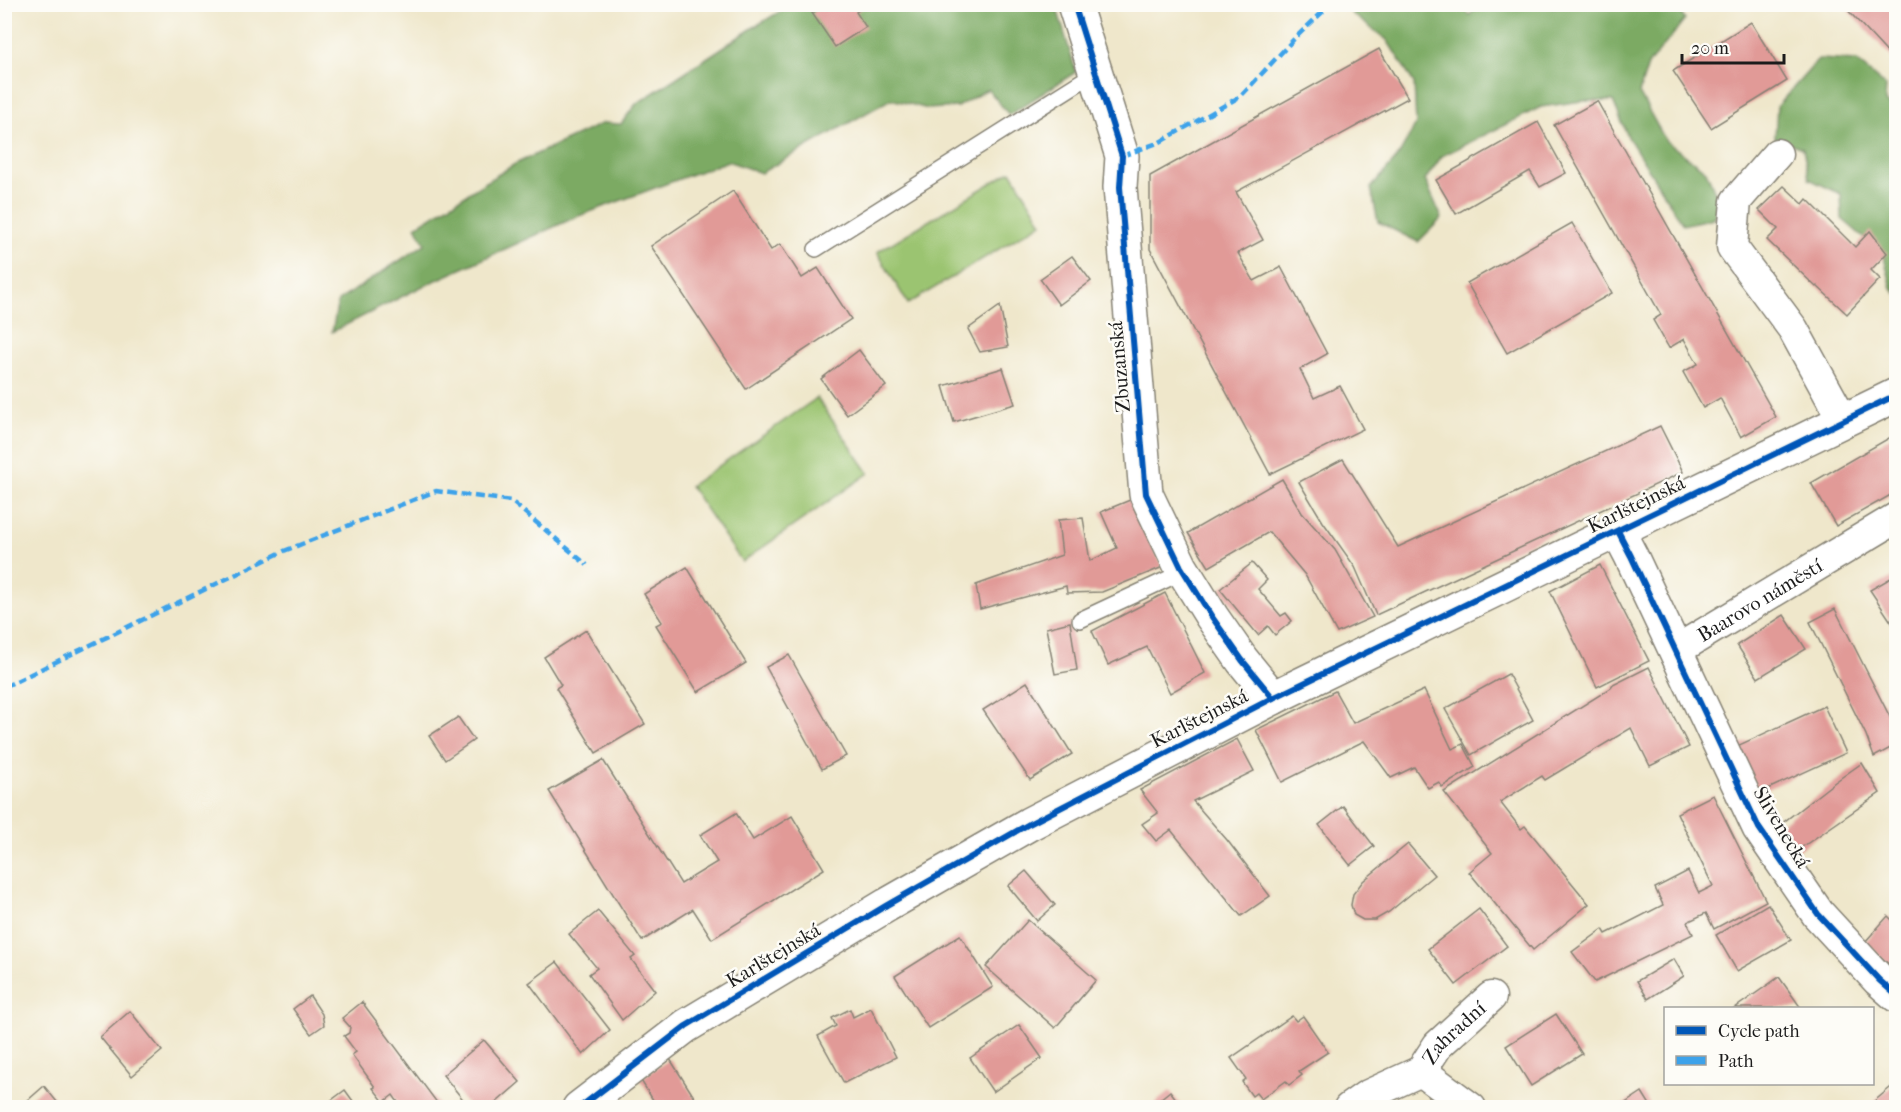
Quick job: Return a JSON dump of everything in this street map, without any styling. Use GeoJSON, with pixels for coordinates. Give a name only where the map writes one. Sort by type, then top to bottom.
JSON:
{"type":"FeatureCollection","features":[{"type":"Feature","properties":{"kind":"street","name":"Zbuzanská"},"geometry":{"type":"LineString","coordinates":[[1074,4],[1122,156],[1120,187],[1146,494],[1181,567],[1212,617],[1242,660],[1273,698]]}},
{"type":"Feature","properties":{"kind":"street"},"geometry":{"type":"LineString","coordinates":[[1777,154],[1736,201],[1732,247],[1793,329],[1844,420]]}},
{"type":"Feature","properties":{"kind":"street","name":"Karlštejnská"},"geometry":{"type":"LineString","coordinates":[[579,1107],[686,1026],[887,905],[1029,824],[1273,698],[1896,395]]}},
{"type":"Feature","properties":{"kind":"street","name":"Baarovo náměstí"},"geometry":{"type":"LineString","coordinates":[[1618,531],[1675,651],[1896,518]]}},
{"type":"Feature","properties":{"kind":"street","name":"Slivenecká"},"geometry":{"type":"LineString","coordinates":[[1675,651],[1759,828],[1818,914],[1879,980],[1896,995]]}},
{"type":"Feature","properties":{"kind":"street","name":"Zahradní"},"geometry":{"type":"LineString","coordinates":[[1349,1107],[1365,1096],[1421,1071],[1438,1045],[1491,997]]}},
{"type":"Feature","properties":{"kind":"street","name":"Zahradní"},"geometry":{"type":"LineString","coordinates":[[1421,1071],[1471,1107]]}},
{"type":"Feature","properties":{"kind":"lane"},"geometry":{"type":"LineString","coordinates":[[816,249],[1096,72]]}},
{"type":"Feature","properties":{"kind":"lane"},"geometry":{"type":"LineString","coordinates":[[1080,620],[1172,578]]}},
{"type":"Feature","properties":{"kind":"green space"},"geometry":{"type":"Polygon","coordinates":[[[1545,4],[1552,7],[1582,4],[1676,5],[1685,20],[1648,65],[1639,93],[1666,141],[1706,171],[1720,204],[1713,218],[1683,225],[1628,137],[1613,101],[1582,101],[1541,107],[1442,156],[1425,180],[1442,218],[1418,242],[1378,222],[1371,188],[1397,158],[1416,124],[1414,83],[1387,40],[1351,13],[1353,5],[1460,5],[1470,15],[1478,5],[1545,4]]]}},
{"type":"Feature","properties":{"kind":"green space"},"geometry":{"type":"Polygon","coordinates":[[[791,5],[1056,5],[1076,72],[1009,115],[988,89],[957,107],[928,109],[891,99],[761,173],[728,161],[576,217],[421,287],[332,332],[338,301],[425,244],[416,226],[515,164],[603,123],[621,124],[636,104],[791,5]]]}},
{"type":"Feature","properties":{"kind":"green space"},"geometry":{"type":"Polygon","coordinates":[[[1819,59],[1856,61],[1886,86],[1885,102],[1896,107],[1896,293],[1892,288],[1883,254],[1842,219],[1841,194],[1809,179],[1803,148],[1775,138],[1777,106],[1819,59]]]}},
{"type":"Feature","properties":{"kind":"green space"},"geometry":{"type":"Polygon","coordinates":[[[1011,171],[1042,223],[908,304],[877,252],[1011,171]]]}},
{"type":"Feature","properties":{"kind":"green space"},"geometry":{"type":"Polygon","coordinates":[[[817,398],[869,473],[742,562],[690,486],[817,398]]]}},
{"type":"Feature","properties":{"kind":"building"},"geometry":{"type":"Polygon","coordinates":[[[826,4],[868,4],[856,12],[866,27],[835,47],[812,13],[826,4]]]}},
{"type":"Feature","properties":{"kind":"building"},"geometry":{"type":"Polygon","coordinates":[[[1842,4],[1891,4],[1896,10],[1896,62],[1842,4]]]}},
{"type":"Feature","properties":{"kind":"building"},"geometry":{"type":"Polygon","coordinates":[[[1751,22],[1787,81],[1711,128],[1673,71],[1751,22]]]}},
{"type":"Feature","properties":{"kind":"building"},"geometry":{"type":"Polygon","coordinates":[[[1379,49],[1408,98],[1236,192],[1263,240],[1238,253],[1254,281],[1281,267],[1327,354],[1300,369],[1314,398],[1340,386],[1363,429],[1270,474],[1150,249],[1150,176],[1379,49]]]}},
{"type":"Feature","properties":{"kind":"building"},"geometry":{"type":"Polygon","coordinates":[[[1597,101],[1776,417],[1741,437],[1720,398],[1703,408],[1683,372],[1698,364],[1684,339],[1669,348],[1653,320],[1661,315],[1554,125],[1597,101]]]}},
{"type":"Feature","properties":{"kind":"building"},"geometry":{"type":"Polygon","coordinates":[[[1538,122],[1566,173],[1540,187],[1530,171],[1456,214],[1436,180],[1538,122]]]}},
{"type":"Feature","properties":{"kind":"building"},"geometry":{"type":"Polygon","coordinates":[[[1784,186],[1803,204],[1807,199],[1855,247],[1870,231],[1887,253],[1871,270],[1880,279],[1847,314],[1767,240],[1778,229],[1759,210],[1784,186]]]}},
{"type":"Feature","properties":{"kind":"building"},"geometry":{"type":"Polygon","coordinates":[[[733,191],[771,250],[780,244],[802,278],[818,268],[851,319],[746,389],[651,246],[733,191]]]}},
{"type":"Feature","properties":{"kind":"building"},"geometry":{"type":"Polygon","coordinates":[[[1572,223],[1612,293],[1507,353],[1467,283],[1572,223]]]}},
{"type":"Feature","properties":{"kind":"building"},"geometry":{"type":"Polygon","coordinates":[[[1072,256],[1091,281],[1059,305],[1040,279],[1072,256]]]}},
{"type":"Feature","properties":{"kind":"building"},"geometry":{"type":"Polygon","coordinates":[[[1000,306],[1008,347],[980,352],[968,329],[1000,306]]]}},
{"type":"Feature","properties":{"kind":"building"},"geometry":{"type":"Polygon","coordinates":[[[859,350],[886,386],[847,415],[821,379],[859,350]]]}},
{"type":"Feature","properties":{"kind":"building"},"geometry":{"type":"Polygon","coordinates":[[[1003,368],[1015,404],[954,422],[943,386],[1003,368]]]}},
{"type":"Feature","properties":{"kind":"building"},"geometry":{"type":"Polygon","coordinates":[[[1660,426],[1683,472],[1376,615],[1355,567],[1323,522],[1299,482],[1343,459],[1398,547],[1660,426]]]}},
{"type":"Feature","properties":{"kind":"building"},"geometry":{"type":"Polygon","coordinates":[[[1896,434],[1896,492],[1836,526],[1811,483],[1896,434]]]}},
{"type":"Feature","properties":{"kind":"building"},"geometry":{"type":"Polygon","coordinates":[[[1282,479],[1302,513],[1335,550],[1373,617],[1337,633],[1305,575],[1269,532],[1209,567],[1188,533],[1282,479]]]}},
{"type":"Feature","properties":{"kind":"building"},"geometry":{"type":"Polygon","coordinates":[[[1130,500],[1163,567],[1102,592],[1067,593],[1066,586],[980,609],[976,585],[1062,555],[1058,520],[1083,518],[1090,561],[1117,548],[1101,512],[1130,500]]]}},
{"type":"Feature","properties":{"kind":"building"},"geometry":{"type":"Polygon","coordinates":[[[1252,563],[1267,580],[1258,589],[1281,616],[1286,613],[1292,621],[1275,635],[1268,626],[1258,635],[1220,589],[1252,563]]]}},
{"type":"Feature","properties":{"kind":"building"},"geometry":{"type":"Polygon","coordinates":[[[1600,565],[1649,661],[1597,687],[1550,591],[1600,565]]]}},
{"type":"Feature","properties":{"kind":"building"},"geometry":{"type":"Polygon","coordinates":[[[687,567],[746,663],[698,692],[656,625],[662,622],[644,594],[687,567]]]}},
{"type":"Feature","properties":{"kind":"building"},"geometry":{"type":"Polygon","coordinates":[[[1896,575],[1896,629],[1870,590],[1896,575]]]}},
{"type":"Feature","properties":{"kind":"building"},"geometry":{"type":"Polygon","coordinates":[[[1165,593],[1205,673],[1170,693],[1147,647],[1108,665],[1092,631],[1165,593]]]}},
{"type":"Feature","properties":{"kind":"building"},"geometry":{"type":"Polygon","coordinates":[[[1835,609],[1896,729],[1896,745],[1874,757],[1866,735],[1810,622],[1835,609]]]}},
{"type":"Feature","properties":{"kind":"building"},"geometry":{"type":"Polygon","coordinates":[[[1784,615],[1806,649],[1758,678],[1737,645],[1784,615]]]}},
{"type":"Feature","properties":{"kind":"building"},"geometry":{"type":"Polygon","coordinates":[[[1070,622],[1077,670],[1055,674],[1046,628],[1070,622]]]}},
{"type":"Feature","properties":{"kind":"building"},"geometry":{"type":"Polygon","coordinates":[[[586,630],[645,724],[596,753],[556,688],[561,685],[544,657],[586,630]]]}},
{"type":"Feature","properties":{"kind":"building"},"geometry":{"type":"Polygon","coordinates":[[[789,655],[846,756],[822,769],[766,667],[789,655]]]}},
{"type":"Feature","properties":{"kind":"building"},"geometry":{"type":"Polygon","coordinates":[[[1649,667],[1689,747],[1650,766],[1631,728],[1545,780],[1542,776],[1500,802],[1521,829],[1525,826],[1589,904],[1533,950],[1469,872],[1492,853],[1444,792],[1613,685],[1649,667]]]}},
{"type":"Feature","properties":{"kind":"building"},"geometry":{"type":"Polygon","coordinates":[[[1508,674],[1533,720],[1471,755],[1445,709],[1508,674]]]}},
{"type":"Feature","properties":{"kind":"building"},"geometry":{"type":"Polygon","coordinates":[[[1027,682],[1072,754],[1030,780],[983,710],[1027,682]]]}},
{"type":"Feature","properties":{"kind":"building"},"geometry":{"type":"Polygon","coordinates":[[[1424,690],[1452,749],[1463,744],[1475,767],[1442,787],[1439,782],[1428,788],[1414,767],[1391,778],[1364,741],[1282,782],[1256,730],[1335,691],[1353,723],[1424,690]]]}},
{"type":"Feature","properties":{"kind":"building"},"geometry":{"type":"Polygon","coordinates":[[[1824,706],[1846,753],[1759,793],[1737,746],[1824,706]]]}},
{"type":"Feature","properties":{"kind":"building"},"geometry":{"type":"Polygon","coordinates":[[[458,717],[474,740],[445,760],[429,736],[458,717]]]}},
{"type":"Feature","properties":{"kind":"building"},"geometry":{"type":"Polygon","coordinates":[[[1237,739],[1254,771],[1193,801],[1227,840],[1270,896],[1241,916],[1171,830],[1156,841],[1142,824],[1158,813],[1140,790],[1237,739]]]}},
{"type":"Feature","properties":{"kind":"building"},"geometry":{"type":"Polygon","coordinates":[[[603,760],[681,884],[717,862],[700,835],[736,813],[753,840],[792,816],[824,869],[712,939],[693,909],[642,941],[549,791],[603,760]]]}},
{"type":"Feature","properties":{"kind":"building"},"geometry":{"type":"Polygon","coordinates":[[[1862,763],[1880,793],[1792,854],[1776,828],[1862,763]]]}},
{"type":"Feature","properties":{"kind":"building"},"geometry":{"type":"Polygon","coordinates":[[[1713,795],[1766,901],[1714,929],[1706,913],[1687,922],[1693,934],[1595,982],[1572,952],[1603,929],[1606,934],[1663,905],[1655,888],[1688,871],[1699,893],[1713,886],[1677,813],[1713,795]]]}},
{"type":"Feature","properties":{"kind":"building"},"geometry":{"type":"Polygon","coordinates":[[[1343,806],[1374,846],[1350,865],[1319,825],[1343,806]]]}},
{"type":"Feature","properties":{"kind":"building"},"geometry":{"type":"Polygon","coordinates":[[[1408,844],[1434,875],[1389,912],[1375,920],[1363,920],[1354,915],[1351,905],[1353,894],[1363,881],[1408,844]]]}},
{"type":"Feature","properties":{"kind":"building"},"geometry":{"type":"Polygon","coordinates":[[[1026,871],[1055,905],[1037,921],[1008,886],[1026,871]]]}},
{"type":"Feature","properties":{"kind":"building"},"geometry":{"type":"Polygon","coordinates":[[[1768,904],[1791,940],[1737,971],[1716,935],[1768,904]]]}},
{"type":"Feature","properties":{"kind":"building"},"geometry":{"type":"Polygon","coordinates":[[[1479,909],[1507,946],[1456,985],[1428,949],[1479,909]]]}},
{"type":"Feature","properties":{"kind":"building"},"geometry":{"type":"Polygon","coordinates":[[[598,911],[635,956],[631,959],[655,991],[622,1020],[589,974],[597,968],[569,934],[598,911]]]}},
{"type":"Feature","properties":{"kind":"building"},"geometry":{"type":"Polygon","coordinates":[[[1888,916],[1896,924],[1896,971],[1865,942],[1888,916]]]}},
{"type":"Feature","properties":{"kind":"building"},"geometry":{"type":"Polygon","coordinates":[[[1028,920],[1096,980],[1055,1028],[986,967],[1028,920]]]}},
{"type":"Feature","properties":{"kind":"building"},"geometry":{"type":"Polygon","coordinates":[[[960,935],[993,987],[928,1028],[895,976],[960,935]]]}},
{"type":"Feature","properties":{"kind":"building"},"geometry":{"type":"Polygon","coordinates":[[[1674,959],[1684,976],[1648,999],[1637,981],[1674,959]]]}},
{"type":"Feature","properties":{"kind":"building"},"geometry":{"type":"Polygon","coordinates":[[[557,962],[610,1030],[583,1055],[529,983],[557,962]]]}},
{"type":"Feature","properties":{"kind":"building"},"geometry":{"type":"Polygon","coordinates":[[[1779,977],[1800,1007],[1736,1007],[1779,977]]]}},
{"type":"Feature","properties":{"kind":"building"},"geometry":{"type":"Polygon","coordinates":[[[310,996],[322,1014],[324,1025],[311,1034],[293,1009],[310,996]]]}},
{"type":"Feature","properties":{"kind":"building"},"geometry":{"type":"Polygon","coordinates":[[[362,1002],[441,1108],[402,1108],[393,1095],[384,1102],[373,1088],[375,1087],[352,1055],[356,1052],[344,1036],[349,1033],[350,1027],[342,1018],[362,1002]]]}},
{"type":"Feature","properties":{"kind":"building"},"geometry":{"type":"Polygon","coordinates":[[[871,1008],[896,1057],[844,1083],[818,1036],[836,1026],[832,1018],[850,1009],[853,1017],[871,1008]]]}},
{"type":"Feature","properties":{"kind":"building"},"geometry":{"type":"Polygon","coordinates":[[[130,1011],[162,1051],[132,1076],[100,1037],[130,1011]]]}},
{"type":"Feature","properties":{"kind":"building"},"geometry":{"type":"Polygon","coordinates":[[[1556,1014],[1582,1054],[1531,1086],[1506,1046],[1556,1014]]]}},
{"type":"Feature","properties":{"kind":"building"},"geometry":{"type":"Polygon","coordinates":[[[1292,1016],[1296,1021],[1303,1016],[1328,1052],[1299,1071],[1302,1075],[1289,1085],[1286,1081],[1261,1099],[1256,1093],[1252,1096],[1242,1082],[1246,1079],[1231,1058],[1292,1016]]]}},
{"type":"Feature","properties":{"kind":"building"},"geometry":{"type":"Polygon","coordinates":[[[1019,1025],[1042,1058],[993,1092],[970,1058],[1019,1025]]]}},
{"type":"Feature","properties":{"kind":"building"},"geometry":{"type":"Polygon","coordinates":[[[484,1040],[520,1082],[490,1108],[470,1108],[443,1075],[484,1040]]]}},
{"type":"Feature","properties":{"kind":"building"},"geometry":{"type":"Polygon","coordinates":[[[670,1059],[701,1108],[658,1108],[640,1079],[670,1059]]]}},
{"type":"Feature","properties":{"kind":"building"},"geometry":{"type":"Polygon","coordinates":[[[1896,1083],[1896,1108],[1866,1108],[1896,1083]]]}},
{"type":"Feature","properties":{"kind":"building"},"geometry":{"type":"Polygon","coordinates":[[[44,1086],[62,1108],[19,1108],[44,1086]]]}},
{"type":"Feature","properties":{"kind":"building"},"geometry":{"type":"Polygon","coordinates":[[[345,1090],[358,1108],[321,1108],[345,1090]]]}},
{"type":"Feature","properties":{"kind":"building"},"geometry":{"type":"Polygon","coordinates":[[[1170,1091],[1183,1108],[1149,1108],[1170,1091]]]}},
{"type":"Feature","properties":{"kind":"building"},"geometry":{"type":"Polygon","coordinates":[[[1642,1092],[1652,1108],[1618,1108],[1642,1092]]]}},
{"type":"Feature","properties":{"kind":"marked path"},"geometry":{"type":"LineString","coordinates":[[1122,156],[1160,142],[1241,96],[1294,39],[1331,4]]}},
{"type":"Feature","properties":{"kind":"marked path"},"geometry":{"type":"LineString","coordinates":[[4,687],[284,551],[436,491],[511,501],[587,565]]}},
{"type":"Feature","properties":{"kind":"cycle path"},"geometry":{"type":"LineString","coordinates":[[1074,4],[1122,156],[1120,187],[1146,494],[1181,567],[1212,617],[1242,660],[1273,698]]}},
{"type":"Feature","properties":{"kind":"cycle path"},"geometry":{"type":"LineString","coordinates":[[579,1108],[686,1026],[887,905],[1029,824],[1273,698],[1896,395]]}},
{"type":"Feature","properties":{"kind":"cycle path"},"geometry":{"type":"LineString","coordinates":[[1618,531],[1759,828],[1818,914],[1879,980],[1896,995]]}}]}
